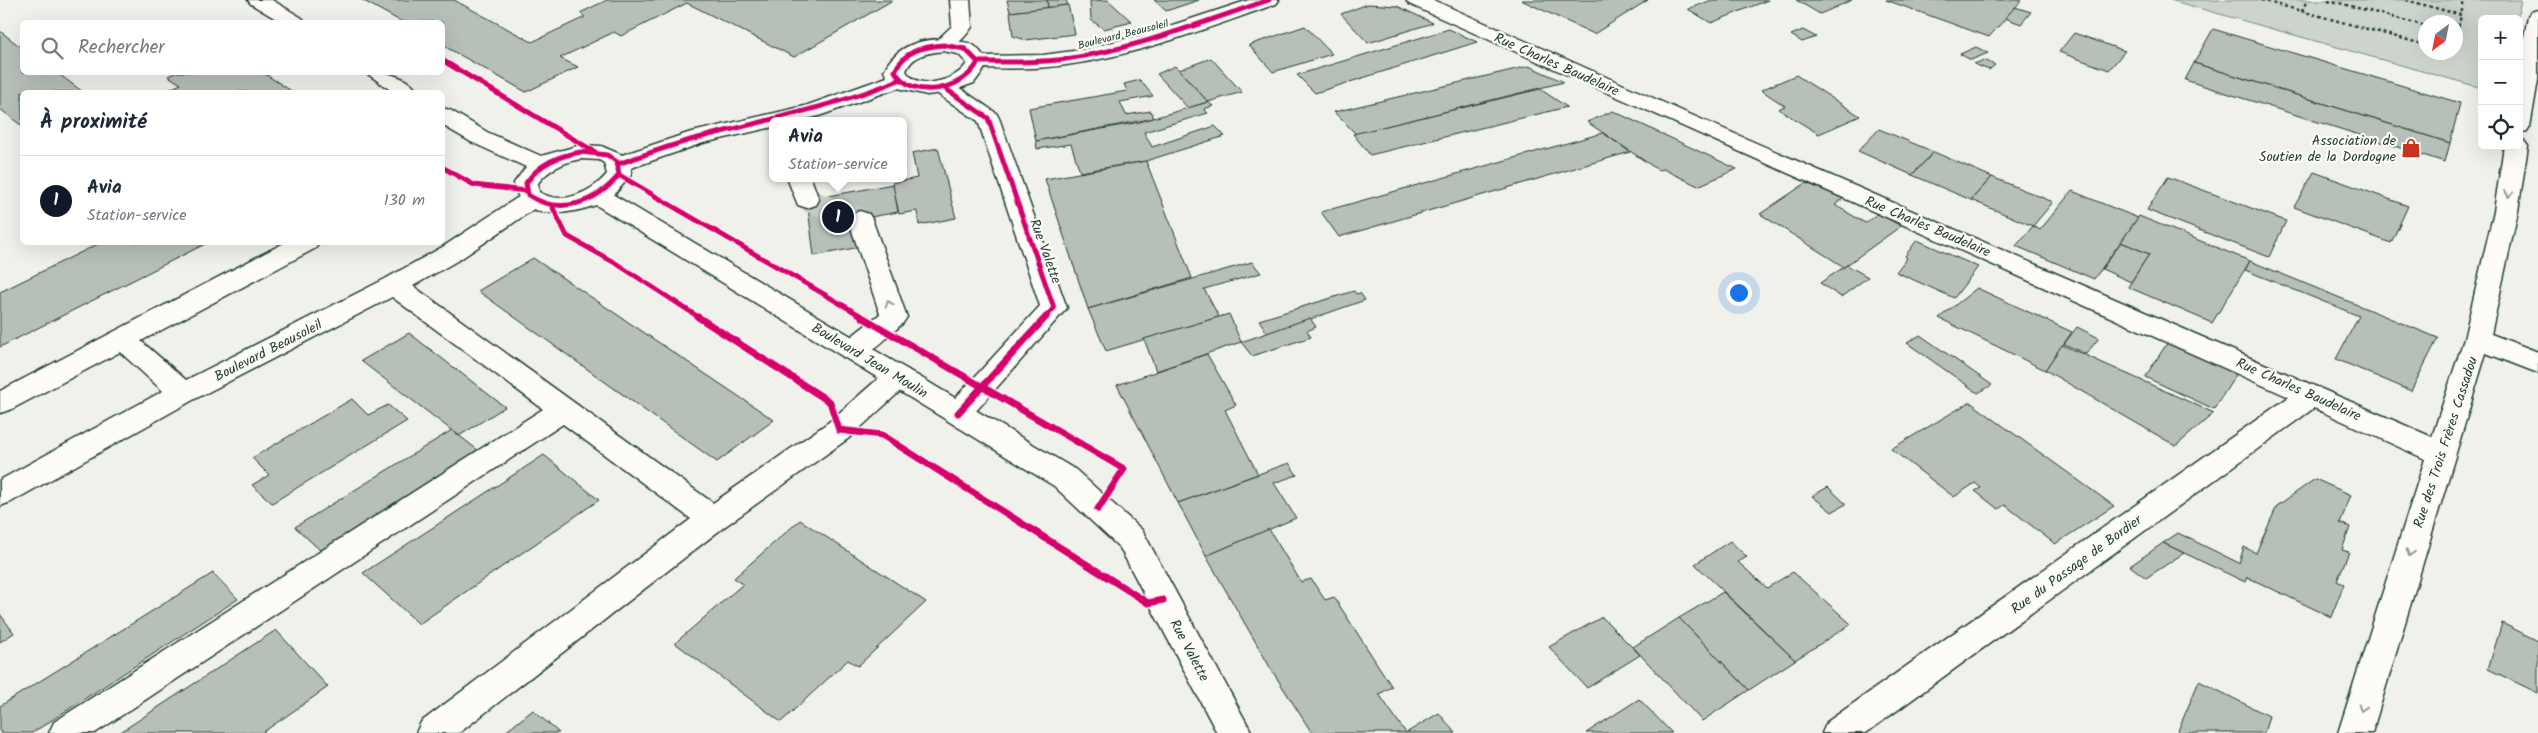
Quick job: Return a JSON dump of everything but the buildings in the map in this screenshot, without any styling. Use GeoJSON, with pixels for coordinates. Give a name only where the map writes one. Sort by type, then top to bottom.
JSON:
{"type":"FeatureCollection","features":[{"type":"Feature","properties":{"kind":"street"},"geometry":{"type":"LineString","coordinates":[[258,0],[292,20]]}},
{"type":"Feature","properties":{"kind":"street"},"geometry":{"type":"LineString","coordinates":[[943,45],[962,27],[960,0]]}},
{"type":"Feature","properties":{"kind":"street","name":"Boulevard Beausoleil"},"geometry":{"type":"LineString","coordinates":[[978,62],[1017,62],[1079,56],[1149,40],[1269,0]]}},
{"type":"Feature","properties":{"kind":"street","name":"Rue Charles Baudelaire"},"geometry":{"type":"LineString","coordinates":[[1416,0],[1562,67],[2312,395],[2440,453]]}},
{"type":"Feature","properties":{"kind":"street","name":"Rue des Trois Frères Cassadou"},"geometry":{"type":"LineString","coordinates":[[2523,131],[2538,16]]}},
{"type":"Feature","properties":{"kind":"street"},"geometry":{"type":"LineString","coordinates":[[943,45],[965,49],[978,62],[966,78],[943,87],[922,88],[908,85],[899,80],[895,71],[897,63],[904,56],[930,46],[943,45]]}},
{"type":"Feature","properties":{"kind":"street"},"geometry":{"type":"LineString","coordinates":[[380,75],[404,90]]}},
{"type":"Feature","properties":{"kind":"street"},"geometry":{"type":"LineString","coordinates":[[787,117],[865,94],[899,80]]}},
{"type":"Feature","properties":{"kind":"street","name":"Rue Valette"},"geometry":{"type":"LineString","coordinates":[[943,87],[988,118],[1054,308],[993,372],[958,413]]}},
{"type":"Feature","properties":{"kind":"street"},"geometry":{"type":"LineString","coordinates":[[445,116],[479,137],[541,165]]}},
{"type":"Feature","properties":{"kind":"street"},"geometry":{"type":"LineString","coordinates":[[618,164],[696,138],[769,122]]}},
{"type":"Feature","properties":{"kind":"street","name":"Rue des Trois Frères Cassadou"},"geometry":{"type":"LineString","coordinates":[[2355,733],[2440,453],[2477,339],[2519,150]]}},
{"type":"Feature","properties":{"kind":"street"},"geometry":{"type":"LineString","coordinates":[[581,152],[605,154],[614,158],[618,164],[618,175],[614,182],[597,195],[567,205],[552,206],[532,199],[526,191],[526,183],[531,174],[541,165],[553,159],[581,152]]}},
{"type":"Feature","properties":{"kind":"street","name":"Boulevard Jean Moulin"},"geometry":{"type":"LineString","coordinates":[[597,195],[1065,478],[1132,539]]}},
{"type":"Feature","properties":{"kind":"street","name":"Boulevard Beausoleil"},"geometry":{"type":"LineString","coordinates":[[0,494],[183,393],[453,252],[532,199]]}},
{"type":"Feature","properties":{"kind":"street"},"geometry":{"type":"LineString","coordinates":[[853,350],[894,317],[860,220]]}},
{"type":"Feature","properties":{"kind":"street"},"geometry":{"type":"LineString","coordinates":[[0,403],[301,245]]}},
{"type":"Feature","properties":{"kind":"street"},"geometry":{"type":"LineString","coordinates":[[394,284],[713,519]]}},
{"type":"Feature","properties":{"kind":"street"},"geometry":{"type":"LineString","coordinates":[[122,339],[183,393]]}},
{"type":"Feature","properties":{"kind":"street"},"geometry":{"type":"LineString","coordinates":[[2477,339],[2538,363]]}},
{"type":"Feature","properties":{"kind":"street"},"geometry":{"type":"LineString","coordinates":[[433,733],[713,519],[839,430],[898,377]]}},
{"type":"Feature","properties":{"kind":"street","name":"Rue du Passage de Bordier"},"geometry":{"type":"LineString","coordinates":[[1840,733],[2312,395]]}},
{"type":"Feature","properties":{"kind":"street"},"geometry":{"type":"LineString","coordinates":[[66,733],[564,409]]}},
{"type":"Feature","properties":{"kind":"street","name":"Rue Valette"},"geometry":{"type":"LineString","coordinates":[[1132,539],[1236,733]]}},
{"type":"Feature","properties":{"kind":"path"},"geometry":{"type":"LineString","coordinates":[[2260,0],[2418,44]]}},
{"type":"Feature","properties":{"kind":"path"},"geometry":{"type":"LineString","coordinates":[[2302,11],[2306,0]]}},
{"type":"Feature","properties":{"kind":"path"},"geometry":{"type":"LineString","coordinates":[[2328,0],[2418,24]]}},
{"type":"Feature","properties":{"kind":"path"},"geometry":{"type":"LineString","coordinates":[[2406,0],[2461,15],[2464,0]]}},
{"type":"Feature","properties":{"kind":"shaded area"},"geometry":{"type":"Polygon","coordinates":[[[2170,0],[2521,0],[2518,15],[2478,15],[2478,87],[2170,0]]]}},
{"type":"Feature","properties":{"kind":"tunnel"},"geometry":{"type":"LineString","coordinates":[[807,200],[860,219]]}},
{"type":"Feature","properties":{"kind":"cycle path"},"geometry":{"type":"LineString","coordinates":[[978,62],[1043,61],[1105,51],[1199,24],[1269,0]]}},
{"type":"Feature","properties":{"kind":"cycle path"},"geometry":{"type":"LineString","coordinates":[[943,45],[965,49],[978,62],[968,76],[949,86],[927,89],[907,85],[900,79],[895,71],[902,58],[914,50],[943,45]]}},
{"type":"Feature","properties":{"kind":"cycle path"},"geometry":{"type":"LineString","coordinates":[[445,62],[595,152]]}},
{"type":"Feature","properties":{"kind":"cycle path"},"geometry":{"type":"LineString","coordinates":[[785,117],[865,94],[899,80]]}},
{"type":"Feature","properties":{"kind":"cycle path"},"geometry":{"type":"LineString","coordinates":[[943,87],[988,118],[1054,308],[993,372],[958,413]]}},
{"type":"Feature","properties":{"kind":"cycle path"},"geometry":{"type":"LineString","coordinates":[[618,164],[696,138],[769,121]]}},
{"type":"Feature","properties":{"kind":"cycle path"},"geometry":{"type":"LineString","coordinates":[[581,152],[601,153],[613,158],[617,162],[619,175],[611,185],[589,199],[563,206],[538,202],[528,195],[526,183],[536,170],[549,161],[581,152]]}},
{"type":"Feature","properties":{"kind":"cycle path"},"geometry":{"type":"LineString","coordinates":[[445,169],[474,185],[526,191]]}},
{"type":"Feature","properties":{"kind":"cycle path"},"geometry":{"type":"LineString","coordinates":[[619,175],[1124,469],[1098,509]]}},
{"type":"Feature","properties":{"kind":"cycle path"},"geometry":{"type":"LineString","coordinates":[[552,206],[567,236],[617,264],[830,402],[839,430],[882,435],[1148,603],[1163,600]]}},
{"type":"Feature","properties":{"kind":"place","name":"Association de Soutien de la Dordogne"},"geometry":{"type":"Point","coordinates":[2411,148]}},
{"type":"Feature","properties":{"kind":"place","name":"Avia"},"geometry":{"type":"Point","coordinates":[838,217]}}]}
